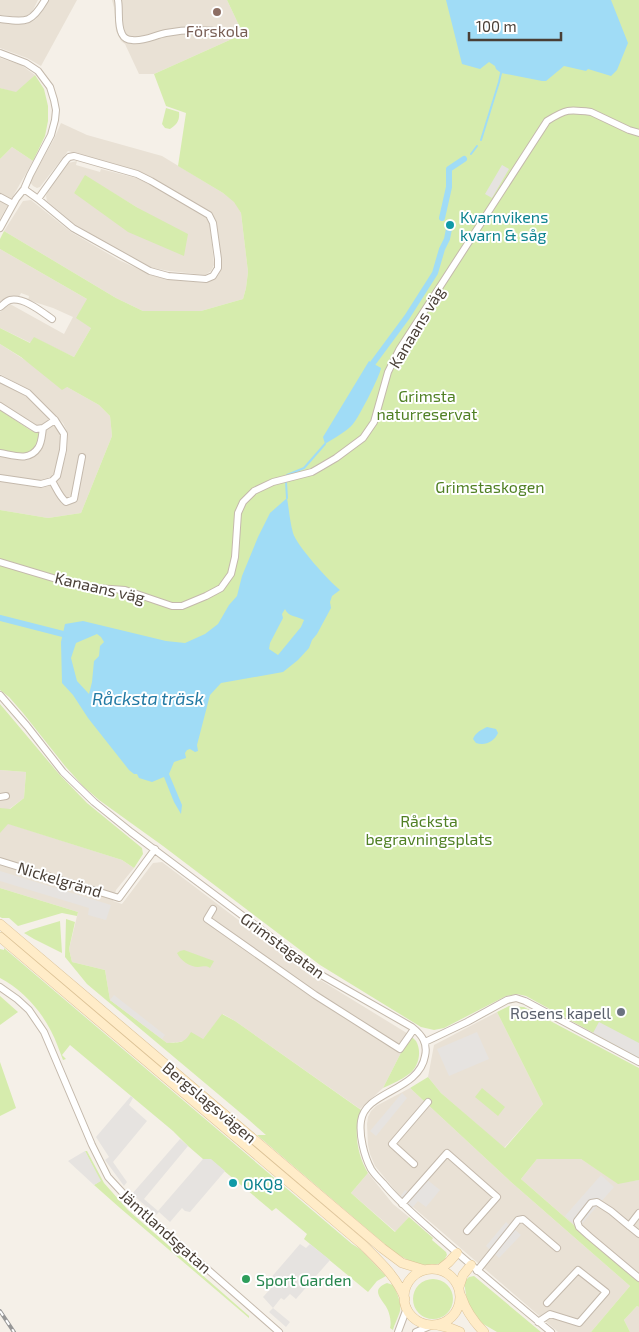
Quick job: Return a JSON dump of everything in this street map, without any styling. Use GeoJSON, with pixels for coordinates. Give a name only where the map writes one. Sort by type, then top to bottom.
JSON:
{"type":"FeatureCollection","features":[{"type":"Feature","properties":{"kind":"main road","name":"Bergslagsvägen"},"geometry":{"type":"LineString","coordinates":[[0,924],[387,1252],[402,1263],[425,1270]]}},
{"type":"Feature","properties":{"kind":"main road","name":"Bergslagsvägen"},"geometry":{"type":"LineString","coordinates":[[0,937],[363,1245],[394,1278],[402,1290],[406,1304]]}},
{"type":"Feature","properties":{"kind":"main road"},"geometry":{"type":"LineString","coordinates":[[439,1270],[457,1253]]}},
{"type":"Feature","properties":{"kind":"main road"},"geometry":{"type":"LineString","coordinates":[[433,1325],[449,1320],[454,1315],[458,1308],[463,1275],[474,1268]]}},
{"type":"Feature","properties":{"kind":"main road"},"geometry":{"type":"LineString","coordinates":[[460,1332],[450,1328],[419,1322],[414,1319],[406,1304],[406,1288],[416,1275],[425,1270],[439,1270],[449,1275],[460,1290],[468,1313],[484,1332]]}},
{"type":"Feature","properties":{"kind":"street"},"geometry":{"type":"LineString","coordinates":[[0,18],[24,21],[33,17],[45,0]]}},
{"type":"Feature","properties":{"kind":"street"},"geometry":{"type":"LineString","coordinates":[[118,0],[122,34],[132,40],[142,40],[168,33],[204,29],[227,33]]}},
{"type":"Feature","properties":{"kind":"street"},"geometry":{"type":"LineString","coordinates":[[0,53],[26,63],[38,71],[50,87],[54,100],[55,120],[52,135],[24,189],[13,204],[0,228]]}},
{"type":"Feature","properties":{"kind":"street","name":"Kanaans väg"},"geometry":{"type":"LineString","coordinates":[[0,562],[83,586],[125,590],[172,606],[182,606],[221,588],[231,574],[235,558],[238,513],[243,502],[254,491],[273,482],[312,472],[363,438],[374,422],[388,372],[399,350],[547,121],[566,110],[591,112],[639,133]]}},
{"type":"Feature","properties":{"kind":"street"},"geometry":{"type":"LineString","coordinates":[[24,189],[38,198],[73,228],[150,271],[168,276],[206,279],[214,276],[218,268],[213,222],[209,215],[137,174],[74,156],[69,157],[38,198]]}},
{"type":"Feature","properties":{"kind":"street"},"geometry":{"type":"LineString","coordinates":[[0,197],[13,204]]}},
{"type":"Feature","properties":{"kind":"street"},"geometry":{"type":"LineString","coordinates":[[0,307],[8,301],[18,301],[31,305],[52,319]]}},
{"type":"Feature","properties":{"kind":"street"},"geometry":{"type":"LineString","coordinates":[[0,379],[28,393],[55,420],[64,434],[63,450],[57,476],[52,481],[41,484],[0,478]]}},
{"type":"Feature","properties":{"kind":"street"},"geometry":{"type":"LineString","coordinates":[[0,406],[36,429],[43,428],[55,420]]}},
{"type":"Feature","properties":{"kind":"street"},"geometry":{"type":"LineString","coordinates":[[0,453],[23,457],[29,456],[39,448],[43,428]]}},
{"type":"Feature","properties":{"kind":"street"},"geometry":{"type":"LineString","coordinates":[[52,481],[60,498],[66,502],[74,499],[82,457]]}},
{"type":"Feature","properties":{"kind":"street","name":"Grimstagatan"},"geometry":{"type":"LineString","coordinates":[[0,695],[63,772],[94,802],[299,959],[323,976],[414,1029],[425,1042]]}},
{"type":"Feature","properties":{"kind":"street","name":"Nickelgränd"},"geometry":{"type":"LineString","coordinates":[[0,861],[119,898],[155,849]]}},
{"type":"Feature","properties":{"kind":"street"},"geometry":{"type":"LineString","coordinates":[[213,909],[207,919],[315,995],[400,1049],[414,1029]]}},
{"type":"Feature","properties":{"kind":"street","name":"Jämtlandsgatan"},"geometry":{"type":"LineString","coordinates":[[0,988],[17,998],[44,1032],[108,1177],[133,1204],[279,1332]]}},
{"type":"Feature","properties":{"kind":"street"},"geometry":{"type":"LineString","coordinates":[[551,1332],[474,1268],[402,1204],[371,1170],[363,1150],[361,1120],[369,1106],[420,1071],[426,1054],[425,1042],[467,1022],[506,1000],[516,998],[525,1001],[639,1062]]}},
{"type":"Feature","properties":{"kind":"street"},"geometry":{"type":"LineString","coordinates":[[414,1164],[392,1144],[428,1102]]}},
{"type":"Feature","properties":{"kind":"street"},"geometry":{"type":"LineString","coordinates":[[402,1204],[447,1153],[497,1197],[467,1231]]}},
{"type":"Feature","properties":{"kind":"street"},"geometry":{"type":"LineString","coordinates":[[639,1234],[598,1202],[591,1203],[577,1221],[589,1236],[639,1278]]}},
{"type":"Feature","properties":{"kind":"street"},"geometry":{"type":"LineString","coordinates":[[629,1226],[639,1213]]}},
{"type":"Feature","properties":{"kind":"street"},"geometry":{"type":"LineString","coordinates":[[474,1268],[518,1220],[523,1219],[557,1248]]}},
{"type":"Feature","properties":{"kind":"street"},"geometry":{"type":"LineString","coordinates":[[538,1322],[550,1314],[579,1323],[606,1292],[578,1270],[547,1303]]}},
{"type":"Feature","properties":{"kind":"street"},"geometry":{"type":"LineString","coordinates":[[398,1332],[406,1304]]}},
{"type":"Feature","properties":{"kind":"street"},"geometry":{"type":"LineString","coordinates":[[416,1332],[433,1325]]}},
{"type":"Feature","properties":{"kind":"shaded area"},"geometry":{"type":"Polygon","coordinates":[[[0,0],[38,0],[32,12],[27,16],[18,17],[0,15],[0,0]]]}},
{"type":"Feature","properties":{"kind":"shaded area"},"geometry":{"type":"Polygon","coordinates":[[[48,0],[77,0],[41,66],[27,58],[0,48],[0,22],[26,24],[35,20],[44,9],[48,0]]]}},
{"type":"Feature","properties":{"kind":"shaded area"},"geometry":{"type":"Polygon","coordinates":[[[112,0],[227,0],[243,34],[154,74],[139,74],[125,44],[121,41],[116,31],[112,0]]]}},
{"type":"Feature","properties":{"kind":"shaded area"},"geometry":{"type":"Polygon","coordinates":[[[0,58],[21,65],[35,75],[16,93],[0,88],[0,58]]]}},
{"type":"Feature","properties":{"kind":"shaded area"},"geometry":{"type":"Polygon","coordinates":[[[61,123],[87,135],[162,156],[235,202],[241,213],[248,272],[243,299],[201,311],[143,311],[116,298],[4,231],[23,201],[31,200],[71,232],[119,260],[151,275],[166,279],[206,283],[216,278],[219,274],[220,264],[216,221],[212,214],[151,177],[68,151],[40,187],[33,186],[30,182],[61,123]]]}},
{"type":"Feature","properties":{"kind":"shaded area"},"geometry":{"type":"Polygon","coordinates":[[[12,147],[33,161],[0,219],[0,159],[12,147]]]}},
{"type":"Feature","properties":{"kind":"shaded area"},"geometry":{"type":"Polygon","coordinates":[[[77,161],[76,165],[100,172],[101,169],[136,178],[206,217],[210,224],[214,265],[211,271],[205,275],[153,268],[122,253],[73,223],[47,201],[46,196],[48,190],[68,163],[77,161]],[[85,176],[74,193],[138,208],[85,176]]]}},
{"type":"Feature","properties":{"kind":"shaded area"},"geometry":{"type":"Polygon","coordinates":[[[502,165],[509,169],[492,198],[485,194],[502,165]]]}},
{"type":"Feature","properties":{"kind":"shaded area"},"geometry":{"type":"Polygon","coordinates":[[[0,249],[87,299],[91,328],[74,357],[34,338],[31,343],[0,328],[0,312],[10,304],[64,334],[73,317],[28,300],[29,296],[21,293],[19,297],[11,296],[0,302],[0,249]]]}},
{"type":"Feature","properties":{"kind":"shaded area"},"geometry":{"type":"Polygon","coordinates":[[[0,344],[99,405],[110,416],[112,436],[81,513],[48,518],[0,510],[0,481],[41,488],[52,485],[60,477],[67,451],[68,433],[63,423],[30,391],[0,374],[0,344]]]}},
{"type":"Feature","properties":{"kind":"shaded area"},"geometry":{"type":"Polygon","coordinates":[[[0,382],[28,396],[62,435],[61,450],[55,473],[50,478],[41,481],[0,475],[0,451],[37,432],[30,430],[0,410],[0,382]]]}},
{"type":"Feature","properties":{"kind":"shaded area"},"geometry":{"type":"Polygon","coordinates":[[[0,770],[26,772],[24,798],[0,816],[0,770]]]}},
{"type":"Feature","properties":{"kind":"shaded area"},"geometry":{"type":"Polygon","coordinates":[[[0,821],[122,860],[134,868],[116,890],[113,901],[122,904],[153,863],[162,862],[294,962],[410,1035],[383,1088],[360,1109],[223,1014],[203,1039],[167,1043],[110,1000],[105,970],[72,962],[69,949],[78,912],[0,888],[0,821]]]}},
{"type":"Feature","properties":{"kind":"shaded area"},"geometry":{"type":"Polygon","coordinates":[[[0,871],[111,905],[106,920],[88,915],[89,908],[0,881],[0,871]]]}},
{"type":"Feature","properties":{"kind":"shaded area"},"geometry":{"type":"Polygon","coordinates":[[[114,995],[165,1035],[162,1039],[110,1000],[114,995]]]}},
{"type":"Feature","properties":{"kind":"shaded area"},"geometry":{"type":"Polygon","coordinates":[[[497,1012],[543,1104],[504,1148],[441,1093],[428,1077],[434,1045],[497,1012]]]}},
{"type":"Feature","properties":{"kind":"shaded area"},"geometry":{"type":"Polygon","coordinates":[[[599,1022],[639,1043],[639,1058],[593,1033],[599,1022]]]}},
{"type":"Feature","properties":{"kind":"shaded area"},"geometry":{"type":"Polygon","coordinates":[[[477,1032],[489,1059],[449,1076],[437,1049],[477,1032]]]}},
{"type":"Feature","properties":{"kind":"shaded area"},"geometry":{"type":"Polygon","coordinates":[[[410,1088],[511,1182],[630,1286],[591,1332],[558,1332],[399,1195],[375,1166],[368,1145],[368,1117],[376,1106],[410,1088]]]}},
{"type":"Feature","properties":{"kind":"shaded area"},"geometry":{"type":"Polygon","coordinates":[[[402,1093],[407,1098],[376,1136],[370,1131],[402,1093]]]}},
{"type":"Feature","properties":{"kind":"shaded area"},"geometry":{"type":"Polygon","coordinates":[[[131,1096],[133,1098],[129,1105],[147,1121],[113,1162],[127,1182],[124,1186],[105,1160],[109,1157],[96,1137],[131,1096]]]}},
{"type":"Feature","properties":{"kind":"shaded area"},"geometry":{"type":"Polygon","coordinates":[[[180,1139],[188,1146],[144,1199],[158,1211],[203,1159],[211,1159],[225,1171],[190,1212],[182,1208],[170,1222],[159,1212],[156,1215],[132,1194],[180,1139]]]}},
{"type":"Feature","properties":{"kind":"shaded area"},"geometry":{"type":"Polygon","coordinates":[[[85,1151],[101,1181],[94,1185],[68,1161],[85,1151]]]}},
{"type":"Feature","properties":{"kind":"shaded area"},"geometry":{"type":"Polygon","coordinates":[[[537,1159],[581,1159],[618,1183],[639,1180],[639,1282],[521,1179],[537,1159]]]}},
{"type":"Feature","properties":{"kind":"shaded area"},"geometry":{"type":"Polygon","coordinates":[[[368,1173],[393,1204],[409,1217],[396,1232],[351,1193],[368,1173]]]}},
{"type":"Feature","properties":{"kind":"shaded area"},"geometry":{"type":"Polygon","coordinates":[[[601,1175],[614,1187],[578,1228],[565,1216],[601,1175]]]}},
{"type":"Feature","properties":{"kind":"shaded area"},"geometry":{"type":"Polygon","coordinates":[[[426,1179],[440,1190],[426,1207],[418,1201],[412,1208],[400,1197],[405,1190],[412,1195],[426,1179]]]}},
{"type":"Feature","properties":{"kind":"shaded area"},"geometry":{"type":"Polygon","coordinates":[[[506,1222],[521,1235],[499,1258],[486,1246],[506,1222]]]}},
{"type":"Feature","properties":{"kind":"shaded area"},"geometry":{"type":"Polygon","coordinates":[[[300,1244],[306,1248],[310,1244],[330,1260],[296,1299],[290,1294],[284,1300],[281,1298],[273,1308],[263,1297],[274,1285],[269,1280],[300,1244]]]}},
{"type":"Feature","properties":{"kind":"shaded area"},"geometry":{"type":"Polygon","coordinates":[[[637,1306],[639,1307],[639,1332],[630,1332],[624,1320],[637,1306]]]}},
{"type":"Feature","properties":{"kind":"shaded area"},"geometry":{"type":"Polygon","coordinates":[[[273,1308],[290,1322],[286,1327],[269,1312],[273,1308]]]}},
{"type":"Feature","properties":{"kind":"green space","name":"Grimsta naturreservat"},"geometry":{"type":"Polygon","coordinates":[[[227,0],[639,0],[639,1058],[526,996],[517,994],[506,996],[444,1028],[434,1030],[421,1027],[320,965],[99,800],[65,766],[23,713],[0,690],[0,510],[48,518],[81,513],[112,436],[110,416],[99,405],[67,387],[62,390],[21,357],[0,344],[0,328],[30,343],[34,337],[74,357],[91,328],[76,318],[87,299],[0,249],[0,239],[4,231],[116,298],[143,311],[201,311],[243,299],[248,272],[241,213],[234,202],[223,193],[178,166],[186,113],[166,106],[154,74],[243,34],[227,0]]]}},
{"type":"Feature","properties":{"kind":"green space"},"geometry":{"type":"Polygon","coordinates":[[[35,75],[44,89],[48,106],[45,136],[33,161],[12,147],[0,159],[0,88],[16,92],[35,75]]]}},
{"type":"Feature","properties":{"kind":"green space"},"geometry":{"type":"Polygon","coordinates":[[[166,108],[179,112],[178,122],[170,129],[165,128],[162,124],[166,108]]]}},
{"type":"Feature","properties":{"kind":"green space"},"geometry":{"type":"Polygon","coordinates":[[[85,175],[138,208],[188,234],[184,256],[128,232],[74,193],[85,175]]]}},
{"type":"Feature","properties":{"kind":"green space"},"geometry":{"type":"Polygon","coordinates":[[[0,410],[30,430],[40,434],[37,446],[28,454],[22,456],[0,451],[0,410]]]}},
{"type":"Feature","properties":{"kind":"green space"},"geometry":{"type":"Polygon","coordinates":[[[0,704],[59,774],[87,803],[142,848],[143,854],[134,868],[122,860],[8,824],[0,833],[0,808],[10,809],[24,798],[26,772],[0,770],[0,704]]]}},
{"type":"Feature","properties":{"kind":"green space"},"geometry":{"type":"Polygon","coordinates":[[[0,888],[78,912],[77,916],[62,913],[18,926],[9,918],[0,917],[0,888]]]}},
{"type":"Feature","properties":{"kind":"green space"},"geometry":{"type":"Polygon","coordinates":[[[66,919],[75,922],[69,949],[72,962],[105,970],[110,1000],[167,1043],[184,1040],[191,1032],[203,1039],[222,1014],[235,1021],[361,1110],[357,1126],[357,1142],[361,1158],[368,1173],[351,1193],[395,1232],[409,1217],[446,1252],[447,1255],[443,1262],[423,1265],[404,1258],[393,1251],[257,1135],[266,1135],[249,1120],[87,984],[65,957],[66,919]]]}},
{"type":"Feature","properties":{"kind":"green space"},"geometry":{"type":"Polygon","coordinates":[[[60,921],[62,953],[24,933],[30,930],[60,921]]]}},
{"type":"Feature","properties":{"kind":"green space"},"geometry":{"type":"Polygon","coordinates":[[[4,948],[360,1249],[386,1276],[377,1281],[368,1292],[304,1239],[307,1234],[276,1208],[272,1211],[211,1160],[203,1159],[173,1131],[70,1045],[62,1055],[66,1059],[63,1060],[53,1034],[36,1007],[15,988],[0,978],[0,949],[4,950],[4,948]]]}},
{"type":"Feature","properties":{"kind":"green space"},"geometry":{"type":"Polygon","coordinates":[[[184,950],[214,961],[210,968],[192,966],[178,956],[177,953],[184,950]]]}},
{"type":"Feature","properties":{"kind":"green space"},"geometry":{"type":"Polygon","coordinates":[[[0,996],[18,1012],[0,1025],[0,996]]]}},
{"type":"Feature","properties":{"kind":"green space"},"geometry":{"type":"Polygon","coordinates":[[[509,1006],[524,1007],[639,1068],[639,1180],[618,1184],[581,1159],[537,1159],[521,1179],[639,1282],[639,1307],[637,1306],[624,1320],[630,1332],[591,1332],[630,1286],[511,1182],[410,1088],[428,1077],[441,1093],[505,1148],[543,1104],[497,1012],[509,1006]]]}},
{"type":"Feature","properties":{"kind":"green space"},"geometry":{"type":"Polygon","coordinates":[[[410,1035],[416,1041],[419,1049],[415,1067],[406,1076],[383,1088],[410,1035]]]}},
{"type":"Feature","properties":{"kind":"green space"},"geometry":{"type":"Polygon","coordinates":[[[0,1062],[16,1108],[0,1116],[0,1062]]]}},
{"type":"Feature","properties":{"kind":"green space"},"geometry":{"type":"Polygon","coordinates":[[[482,1088],[505,1107],[498,1116],[475,1097],[482,1088]]]}},
{"type":"Feature","properties":{"kind":"green space"},"geometry":{"type":"Polygon","coordinates":[[[85,1151],[87,1151],[104,1183],[128,1210],[249,1318],[94,1185],[100,1181],[85,1151]]]}},
{"type":"Feature","properties":{"kind":"green space"},"geometry":{"type":"Polygon","coordinates":[[[474,1276],[541,1332],[497,1332],[478,1321],[467,1301],[464,1282],[469,1277],[474,1276]]]}},
{"type":"Feature","properties":{"kind":"green space"},"geometry":{"type":"Polygon","coordinates":[[[433,1279],[444,1282],[450,1288],[453,1299],[450,1310],[444,1316],[433,1319],[422,1316],[416,1310],[413,1299],[416,1288],[422,1282],[433,1279]]]}},
{"type":"Feature","properties":{"kind":"green space"},"geometry":{"type":"Polygon","coordinates":[[[387,1283],[393,1285],[400,1303],[400,1311],[393,1330],[390,1328],[388,1310],[378,1293],[382,1285],[387,1283]]]}},
{"type":"Feature","properties":{"kind":"water"},"geometry":{"type":"Polygon","coordinates":[[[446,0],[611,0],[628,43],[617,70],[611,76],[588,69],[586,71],[564,66],[546,81],[542,81],[501,73],[489,62],[480,69],[462,64],[446,0]]]}},
{"type":"Feature","properties":{"kind":"water"},"geometry":{"type":"Polygon","coordinates":[[[369,361],[381,368],[364,405],[350,427],[325,444],[323,437],[369,361]]]}},
{"type":"Feature","properties":{"kind":"water","name":"Råcksta träsk"},"geometry":{"type":"Polygon","coordinates":[[[287,498],[293,533],[300,546],[340,590],[332,596],[331,608],[309,648],[298,660],[283,672],[221,683],[210,695],[197,745],[198,751],[187,750],[185,753],[186,758],[174,762],[169,774],[182,805],[181,814],[164,777],[152,782],[139,778],[137,774],[129,770],[62,683],[61,642],[65,624],[83,621],[166,641],[185,643],[205,634],[218,624],[229,605],[237,596],[242,576],[270,513],[287,498]],[[285,609],[269,649],[278,655],[301,627],[304,620],[290,615],[285,609]],[[97,634],[76,643],[71,658],[77,681],[89,694],[94,661],[99,656],[100,646],[104,642],[97,634]]]}},
{"type":"Feature","properties":{"kind":"water"},"geometry":{"type":"Polygon","coordinates":[[[487,727],[496,729],[498,733],[492,741],[486,744],[476,743],[473,739],[474,737],[487,727]]]}},
{"type":"Feature","properties":{"kind":"waterway"},"geometry":{"type":"LineString","coordinates":[[481,140],[501,73]]}},
{"type":"Feature","properties":{"kind":"waterway"},"geometry":{"type":"LineString","coordinates":[[471,154],[477,146]]}},
{"type":"Feature","properties":{"kind":"waterway"},"geometry":{"type":"LineString","coordinates":[[442,218],[449,187],[449,169],[464,159]]}},
{"type":"Feature","properties":{"kind":"waterway"},"geometry":{"type":"LineString","coordinates":[[373,363],[407,317],[435,273],[449,229]]}},
{"type":"Feature","properties":{"kind":"waterway"},"geometry":{"type":"LineString","coordinates":[[287,475],[304,468],[325,444]]}},
{"type":"Feature","properties":{"kind":"waterway"},"geometry":{"type":"LineString","coordinates":[[286,482],[287,498]]}},
{"type":"Feature","properties":{"kind":"waterway"},"geometry":{"type":"LineString","coordinates":[[0,618],[63,634]]}},
{"type":"Feature","properties":{"kind":"railway"},"geometry":{"type":"LineString","coordinates":[[0,1311],[14,1332]]}},
{"type":"Feature","properties":{"kind":"place","name":"Förskola"},"geometry":{"type":"Point","coordinates":[217,12]}},
{"type":"Feature","properties":{"kind":"place","name":"Kvarnvikens kvarn & såg"},"geometry":{"type":"Point","coordinates":[450,225]}},
{"type":"Feature","properties":{"kind":"place","name":"Rosens kapell"},"geometry":{"type":"Point","coordinates":[621,1012]}},
{"type":"Feature","properties":{"kind":"place","name":"OKQ8"},"geometry":{"type":"Point","coordinates":[233,1183]}},
{"type":"Feature","properties":{"kind":"place","name":"Sport Garden"},"geometry":{"type":"Point","coordinates":[246,1279]}},
{"type":"Feature","properties":{"kind":"park label","name":"Grimstaskogen"},"geometry":{"type":"Point","coordinates":[490,486]}},
{"type":"Feature","properties":{"kind":"park label","name":"Råcksta begravningsplats"},"geometry":{"type":"Point","coordinates":[429,829]}}]}
